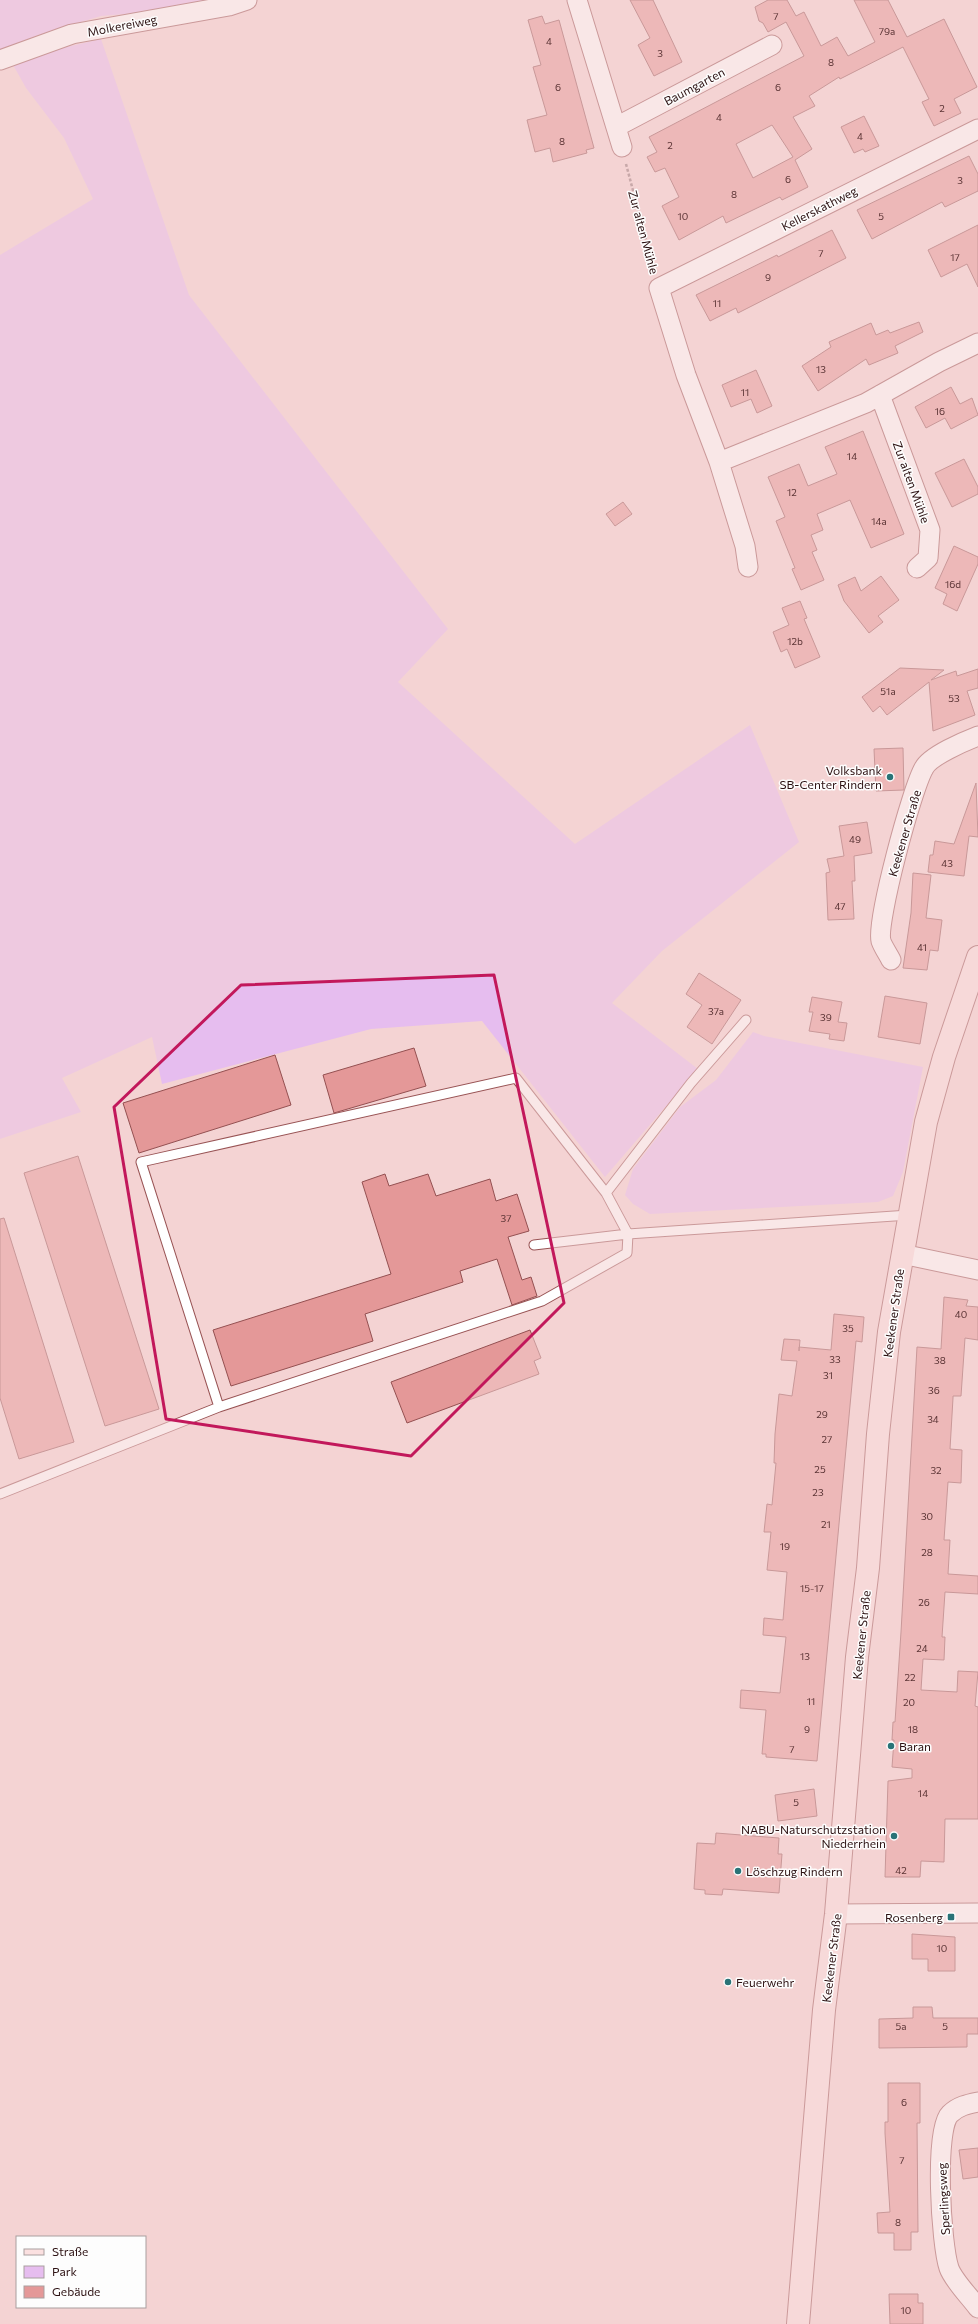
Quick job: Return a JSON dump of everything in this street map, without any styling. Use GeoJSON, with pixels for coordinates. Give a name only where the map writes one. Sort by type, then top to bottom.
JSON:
{"type":"FeatureCollection","features":[{"type":"Feature","properties":{"kind":"main road","name":"Keekener Straße"},"geometry":{"type":"LineString","coordinates":[[798,2324],[824,2010],[836,1914],[857,1664],[868,1568],[878,1434],[889,1332],[926,1122],[944,1057],[978,957]]}},
{"type":"Feature","properties":{"kind":"street","name":"Molkereiweg"},"geometry":{"type":"LineString","coordinates":[[0,60],[72,34],[229,6],[248,0]]}},
{"type":"Feature","properties":{"kind":"street"},"geometry":{"type":"LineString","coordinates":[[576,0],[622,147]]}},
{"type":"Feature","properties":{"kind":"street","name":"Baumgarten"},"geometry":{"type":"LineString","coordinates":[[616,127],[772,45]]}},
{"type":"Feature","properties":{"kind":"street","name":"Kellerskathweg"},"geometry":{"type":"LineString","coordinates":[[659,288],[978,128]]}},
{"type":"Feature","properties":{"kind":"street","name":"Zur alten Mühle"},"geometry":{"type":"LineString","coordinates":[[659,288],[686,375],[719,462],[745,546],[748,567]]}},
{"type":"Feature","properties":{"kind":"street"},"geometry":{"type":"LineString","coordinates":[[719,462],[866,404],[939,362],[978,343]]}},
{"type":"Feature","properties":{"kind":"street","name":"Zur alten Mühle"},"geometry":{"type":"LineString","coordinates":[[880,395],[930,530],[928,558],[917,568]]}},
{"type":"Feature","properties":{"kind":"street","name":"Keekener Straße"},"geometry":{"type":"LineString","coordinates":[[891,960],[880,940],[887,893],[900,838],[924,767],[954,745],[978,736]]}},
{"type":"Feature","properties":{"kind":"street"},"geometry":{"type":"LineString","coordinates":[[902,1254],[978,1270]]}},
{"type":"Feature","properties":{"kind":"street"},"geometry":{"type":"LineString","coordinates":[[836,1914],[978,1913]]}},
{"type":"Feature","properties":{"kind":"street","name":"Sperlingsweg"},"geometry":{"type":"LineString","coordinates":[[978,2102],[963,2105],[949,2114],[942,2128],[941,2147],[942,2224],[949,2268],[978,2308]]}},
{"type":"Feature","properties":{"kind":"lane"},"geometry":{"type":"LineString","coordinates":[[606,1193],[691,1082],[746,1020]]}},
{"type":"Feature","properties":{"kind":"lane"},"geometry":{"type":"LineString","coordinates":[[0,1494],[219,1407],[542,1301],[627,1253],[628,1234],[606,1193],[516,1078],[141,1162],[219,1407]]}},
{"type":"Feature","properties":{"kind":"lane"},"geometry":{"type":"LineString","coordinates":[[534,1245],[628,1234],[909,1215]]}},
{"type":"Feature","properties":{"kind":"path","name":"Zur alten Mühle"},"geometry":{"type":"LineString","coordinates":[[622,147],[659,288]]}},
{"type":"Feature","properties":{"kind":"highlighted area"},"geometry":{"type":"Polygon","coordinates":[[[494,975],[564,1303],[411,1456],[166,1419],[114,1107],[241,985],[494,975]]]}},
{"type":"Feature","properties":{"kind":"green space"},"geometry":{"type":"Polygon","coordinates":[[[0,0],[219,0],[171,10],[101,16],[38,35],[0,50],[0,0]]]}},
{"type":"Feature","properties":{"kind":"green space"},"geometry":{"type":"Polygon","coordinates":[[[101,39],[189,295],[448,629],[398,682],[575,844],[750,725],[799,842],[662,951],[612,1003],[698,1069],[605,1177],[482,1021],[371,1029],[162,1084],[152,1037],[62,1078],[81,1112],[0,1139],[0,255],[93,199],[64,138],[26,88],[12,63],[58,49],[101,39]]]}},
{"type":"Feature","properties":{"kind":"green space"},"geometry":{"type":"Polygon","coordinates":[[[753,1032],[764,1036],[923,1067],[903,1172],[893,1196],[878,1202],[650,1214],[633,1204],[625,1195],[633,1169],[680,1107],[716,1080],[753,1032]]]}},
{"type":"Feature","properties":{"kind":"building"},"geometry":{"type":"Polygon","coordinates":[[[630,0],[653,0],[682,62],[654,76],[638,45],[650,38],[630,0]]]}},
{"type":"Feature","properties":{"kind":"building"},"geometry":{"type":"Polygon","coordinates":[[[768,0],[787,0],[796,16],[804,12],[821,46],[837,37],[848,56],[875,42],[854,0],[888,0],[907,37],[944,19],[977,87],[954,99],[961,113],[934,126],[922,102],[929,99],[903,47],[840,79],[839,77],[809,96],[815,106],[793,117],[812,149],[795,160],[808,187],[782,200],[780,197],[726,223],[723,216],[679,240],[662,206],[679,197],[665,168],[655,172],[647,157],[657,152],[649,137],[804,56],[786,22],[768,32],[763,23],[759,21],[755,7],[768,0]],[[772,125],[736,144],[753,178],[793,157],[772,125]]]}},
{"type":"Feature","properties":{"kind":"building"},"geometry":{"type":"Polygon","coordinates":[[[542,16],[545,24],[559,20],[594,148],[586,150],[587,153],[553,162],[550,148],[535,152],[527,120],[547,115],[533,67],[541,65],[528,20],[542,16]]]}},
{"type":"Feature","properties":{"kind":"building"},"geometry":{"type":"Polygon","coordinates":[[[864,116],[879,146],[865,152],[863,149],[854,153],[841,127],[864,116]]]}},
{"type":"Feature","properties":{"kind":"building"},"geometry":{"type":"Polygon","coordinates":[[[969,156],[978,174],[978,191],[945,207],[942,202],[872,239],[857,210],[969,156]]]}},
{"type":"Feature","properties":{"kind":"building"},"geometry":{"type":"Polygon","coordinates":[[[978,225],[978,287],[967,264],[941,277],[928,250],[978,225]]]}},
{"type":"Feature","properties":{"kind":"building"},"geometry":{"type":"Polygon","coordinates":[[[832,230],[846,258],[738,313],[736,308],[710,321],[696,295],[832,230]]]}},
{"type":"Feature","properties":{"kind":"building"},"geometry":{"type":"Polygon","coordinates":[[[919,322],[923,332],[895,346],[898,353],[869,365],[866,359],[818,391],[802,366],[831,347],[829,342],[871,323],[876,335],[888,330],[890,333],[919,322]]]}},
{"type":"Feature","properties":{"kind":"building"},"geometry":{"type":"Polygon","coordinates":[[[756,370],[772,406],[757,413],[751,399],[731,407],[722,385],[756,370]]]}},
{"type":"Feature","properties":{"kind":"building"},"geometry":{"type":"Polygon","coordinates":[[[951,387],[960,404],[972,398],[978,415],[951,429],[945,418],[926,428],[915,407],[951,387]]]}},
{"type":"Feature","properties":{"kind":"building"},"geometry":{"type":"Polygon","coordinates":[[[863,431],[904,534],[871,548],[850,500],[817,514],[823,530],[811,535],[817,550],[812,552],[824,580],[801,590],[792,569],[795,568],[776,521],[785,517],[768,477],[799,464],[808,486],[837,474],[825,447],[863,431]]]}},
{"type":"Feature","properties":{"kind":"building"},"geometry":{"type":"Polygon","coordinates":[[[964,459],[978,487],[978,494],[952,507],[935,473],[964,459]]]}},
{"type":"Feature","properties":{"kind":"building"},"geometry":{"type":"Polygon","coordinates":[[[623,502],[632,514],[615,526],[606,514],[623,502]]]}},
{"type":"Feature","properties":{"kind":"building"},"geometry":{"type":"Polygon","coordinates":[[[954,546],[978,557],[978,564],[957,611],[943,604],[947,594],[935,588],[954,546]]]}},
{"type":"Feature","properties":{"kind":"building"},"geometry":{"type":"Polygon","coordinates":[[[881,576],[899,600],[878,616],[883,622],[869,633],[844,601],[838,585],[855,577],[861,591],[881,576]]]}},
{"type":"Feature","properties":{"kind":"building"},"geometry":{"type":"Polygon","coordinates":[[[800,601],[807,618],[804,619],[820,657],[795,668],[787,649],[781,652],[773,632],[789,625],[782,608],[800,601]]]}},
{"type":"Feature","properties":{"kind":"building"},"geometry":{"type":"Polygon","coordinates":[[[900,668],[944,670],[931,680],[956,671],[957,676],[978,669],[978,688],[967,691],[975,715],[933,731],[929,682],[887,715],[880,706],[873,712],[862,697],[900,668]]]}},
{"type":"Feature","properties":{"kind":"building","name":"Volksbank SB-Center Rindern"},"geometry":{"type":"Polygon","coordinates":[[[903,748],[904,790],[876,791],[874,749],[903,748]]]}},
{"type":"Feature","properties":{"kind":"building"},"geometry":{"type":"Polygon","coordinates":[[[976,783],[978,837],[969,836],[964,876],[928,872],[930,855],[933,855],[935,841],[954,844],[976,783]]]}},
{"type":"Feature","properties":{"kind":"building"},"geometry":{"type":"Polygon","coordinates":[[[867,822],[872,853],[854,856],[855,881],[852,881],[854,919],[828,920],[826,873],[830,872],[827,859],[844,856],[839,826],[867,822]]]}},
{"type":"Feature","properties":{"kind":"building"},"geometry":{"type":"Polygon","coordinates":[[[913,873],[931,875],[926,918],[942,920],[938,951],[930,950],[927,970],[903,968],[911,913],[913,873]]]}},
{"type":"Feature","properties":{"kind":"building"},"geometry":{"type":"Polygon","coordinates":[[[699,973],[741,1000],[712,1044],[687,1027],[702,1005],[686,994],[699,973]]]}},
{"type":"Feature","properties":{"kind":"building"},"geometry":{"type":"Polygon","coordinates":[[[885,996],[927,1003],[920,1044],[878,1037],[885,996]]]}},
{"type":"Feature","properties":{"kind":"building"},"geometry":{"type":"Polygon","coordinates":[[[812,997],[842,1002],[838,1022],[847,1023],[844,1041],[829,1039],[830,1034],[809,1031],[813,1012],[809,1012],[812,997]]]}},
{"type":"Feature","properties":{"kind":"building"},"geometry":{"type":"Polygon","coordinates":[[[414,1048],[426,1086],[334,1113],[323,1075],[414,1048]]]}},
{"type":"Feature","properties":{"kind":"building"},"geometry":{"type":"Polygon","coordinates":[[[275,1055],[291,1105],[139,1153],[123,1103],[275,1055]]]}},
{"type":"Feature","properties":{"kind":"building"},"geometry":{"type":"Polygon","coordinates":[[[78,1156],[159,1409],[105,1426],[24,1173],[78,1156]]]}},
{"type":"Feature","properties":{"kind":"building"},"geometry":{"type":"Polygon","coordinates":[[[385,1174],[389,1186],[428,1174],[436,1196],[490,1179],[496,1201],[517,1194],[529,1231],[508,1237],[522,1280],[531,1277],[537,1296],[512,1305],[497,1259],[460,1271],[463,1282],[365,1314],[373,1341],[231,1386],[213,1330],[391,1274],[362,1182],[385,1174]]]}},
{"type":"Feature","properties":{"kind":"building"},"geometry":{"type":"Polygon","coordinates":[[[4,1218],[74,1442],[19,1459],[0,1398],[0,1219],[4,1218]]]}},
{"type":"Feature","properties":{"kind":"building"},"geometry":{"type":"Polygon","coordinates":[[[944,1297],[968,1300],[966,1306],[978,1307],[978,1340],[965,1338],[961,1396],[953,1396],[950,1449],[962,1450],[961,1483],[948,1482],[944,1540],[950,1540],[948,1574],[978,1576],[978,1594],[945,1592],[942,1637],[945,1637],[944,1660],[923,1659],[921,1690],[957,1692],[958,1671],[978,1672],[975,1706],[978,1707],[978,1819],[945,1819],[944,1862],[921,1861],[920,1877],[885,1877],[888,1781],[912,1778],[912,1769],[892,1767],[894,1740],[892,1740],[893,1722],[895,1722],[901,1632],[917,1347],[941,1349],[944,1297]]]}},
{"type":"Feature","properties":{"kind":"building"},"geometry":{"type":"Polygon","coordinates":[[[834,1314],[864,1317],[862,1342],[856,1341],[817,1761],[766,1757],[766,1754],[762,1754],[766,1710],[740,1708],[741,1690],[780,1693],[786,1637],[763,1635],[764,1618],[783,1620],[787,1572],[767,1570],[771,1532],[764,1532],[767,1504],[772,1505],[776,1463],[774,1463],[775,1434],[779,1394],[792,1396],[797,1361],[781,1360],[784,1339],[800,1340],[799,1347],[831,1350],[834,1314]]]}},
{"type":"Feature","properties":{"kind":"building"},"geometry":{"type":"Polygon","coordinates":[[[530,1330],[541,1358],[534,1361],[539,1374],[407,1423],[391,1382],[530,1330]]]}},
{"type":"Feature","properties":{"kind":"building"},"geometry":{"type":"Polygon","coordinates":[[[814,1789],[817,1816],[778,1821],[775,1795],[814,1789]]]}},
{"type":"Feature","properties":{"kind":"building","name":"Löschzug Rindern"},"geometry":{"type":"Polygon","coordinates":[[[716,1833],[779,1838],[778,1854],[782,1854],[779,1893],[723,1889],[722,1895],[705,1894],[705,1890],[694,1889],[697,1843],[715,1844],[716,1833]]]}},
{"type":"Feature","properties":{"kind":"building"},"geometry":{"type":"Polygon","coordinates":[[[912,1934],[955,1937],[955,1971],[928,1971],[928,1959],[912,1959],[912,1934]]]}},
{"type":"Feature","properties":{"kind":"building"},"geometry":{"type":"Polygon","coordinates":[[[913,2007],[932,2007],[933,2018],[978,2018],[978,2034],[967,2034],[967,2047],[879,2048],[879,2019],[913,2018],[913,2007]]]}},
{"type":"Feature","properties":{"kind":"building"},"geometry":{"type":"Polygon","coordinates":[[[888,2083],[920,2083],[920,2123],[917,2123],[918,2232],[911,2232],[911,2250],[894,2250],[894,2233],[878,2233],[877,2213],[890,2212],[885,2133],[885,2122],[888,2122],[888,2083]]]}},
{"type":"Feature","properties":{"kind":"building"},"geometry":{"type":"Polygon","coordinates":[[[978,2148],[978,2177],[963,2179],[959,2150],[978,2148]]]}},
{"type":"Feature","properties":{"kind":"building"},"geometry":{"type":"Polygon","coordinates":[[[889,2294],[918,2294],[918,2303],[923,2303],[923,2324],[890,2324],[889,2294]]]}},
{"type":"Feature","properties":{"kind":"place","name":"Volksbank SB-Center Rindern"},"geometry":{"type":"Point","coordinates":[890,777]}},
{"type":"Feature","properties":{"kind":"place","name":"Baran"},"geometry":{"type":"Point","coordinates":[891,1746]}},
{"type":"Feature","properties":{"kind":"place","name":"NABU-Naturschutzstation Niederrhein"},"geometry":{"type":"Point","coordinates":[894,1836]}},
{"type":"Feature","properties":{"kind":"place","name":"Löschzug Rindern"},"geometry":{"type":"Point","coordinates":[738,1871]}},
{"type":"Feature","properties":{"kind":"place","name":"Rosenberg"},"geometry":{"type":"Point","coordinates":[951,1917]}},
{"type":"Feature","properties":{"kind":"place","name":"Feuerwehr"},"geometry":{"type":"Point","coordinates":[728,1982]}}]}
